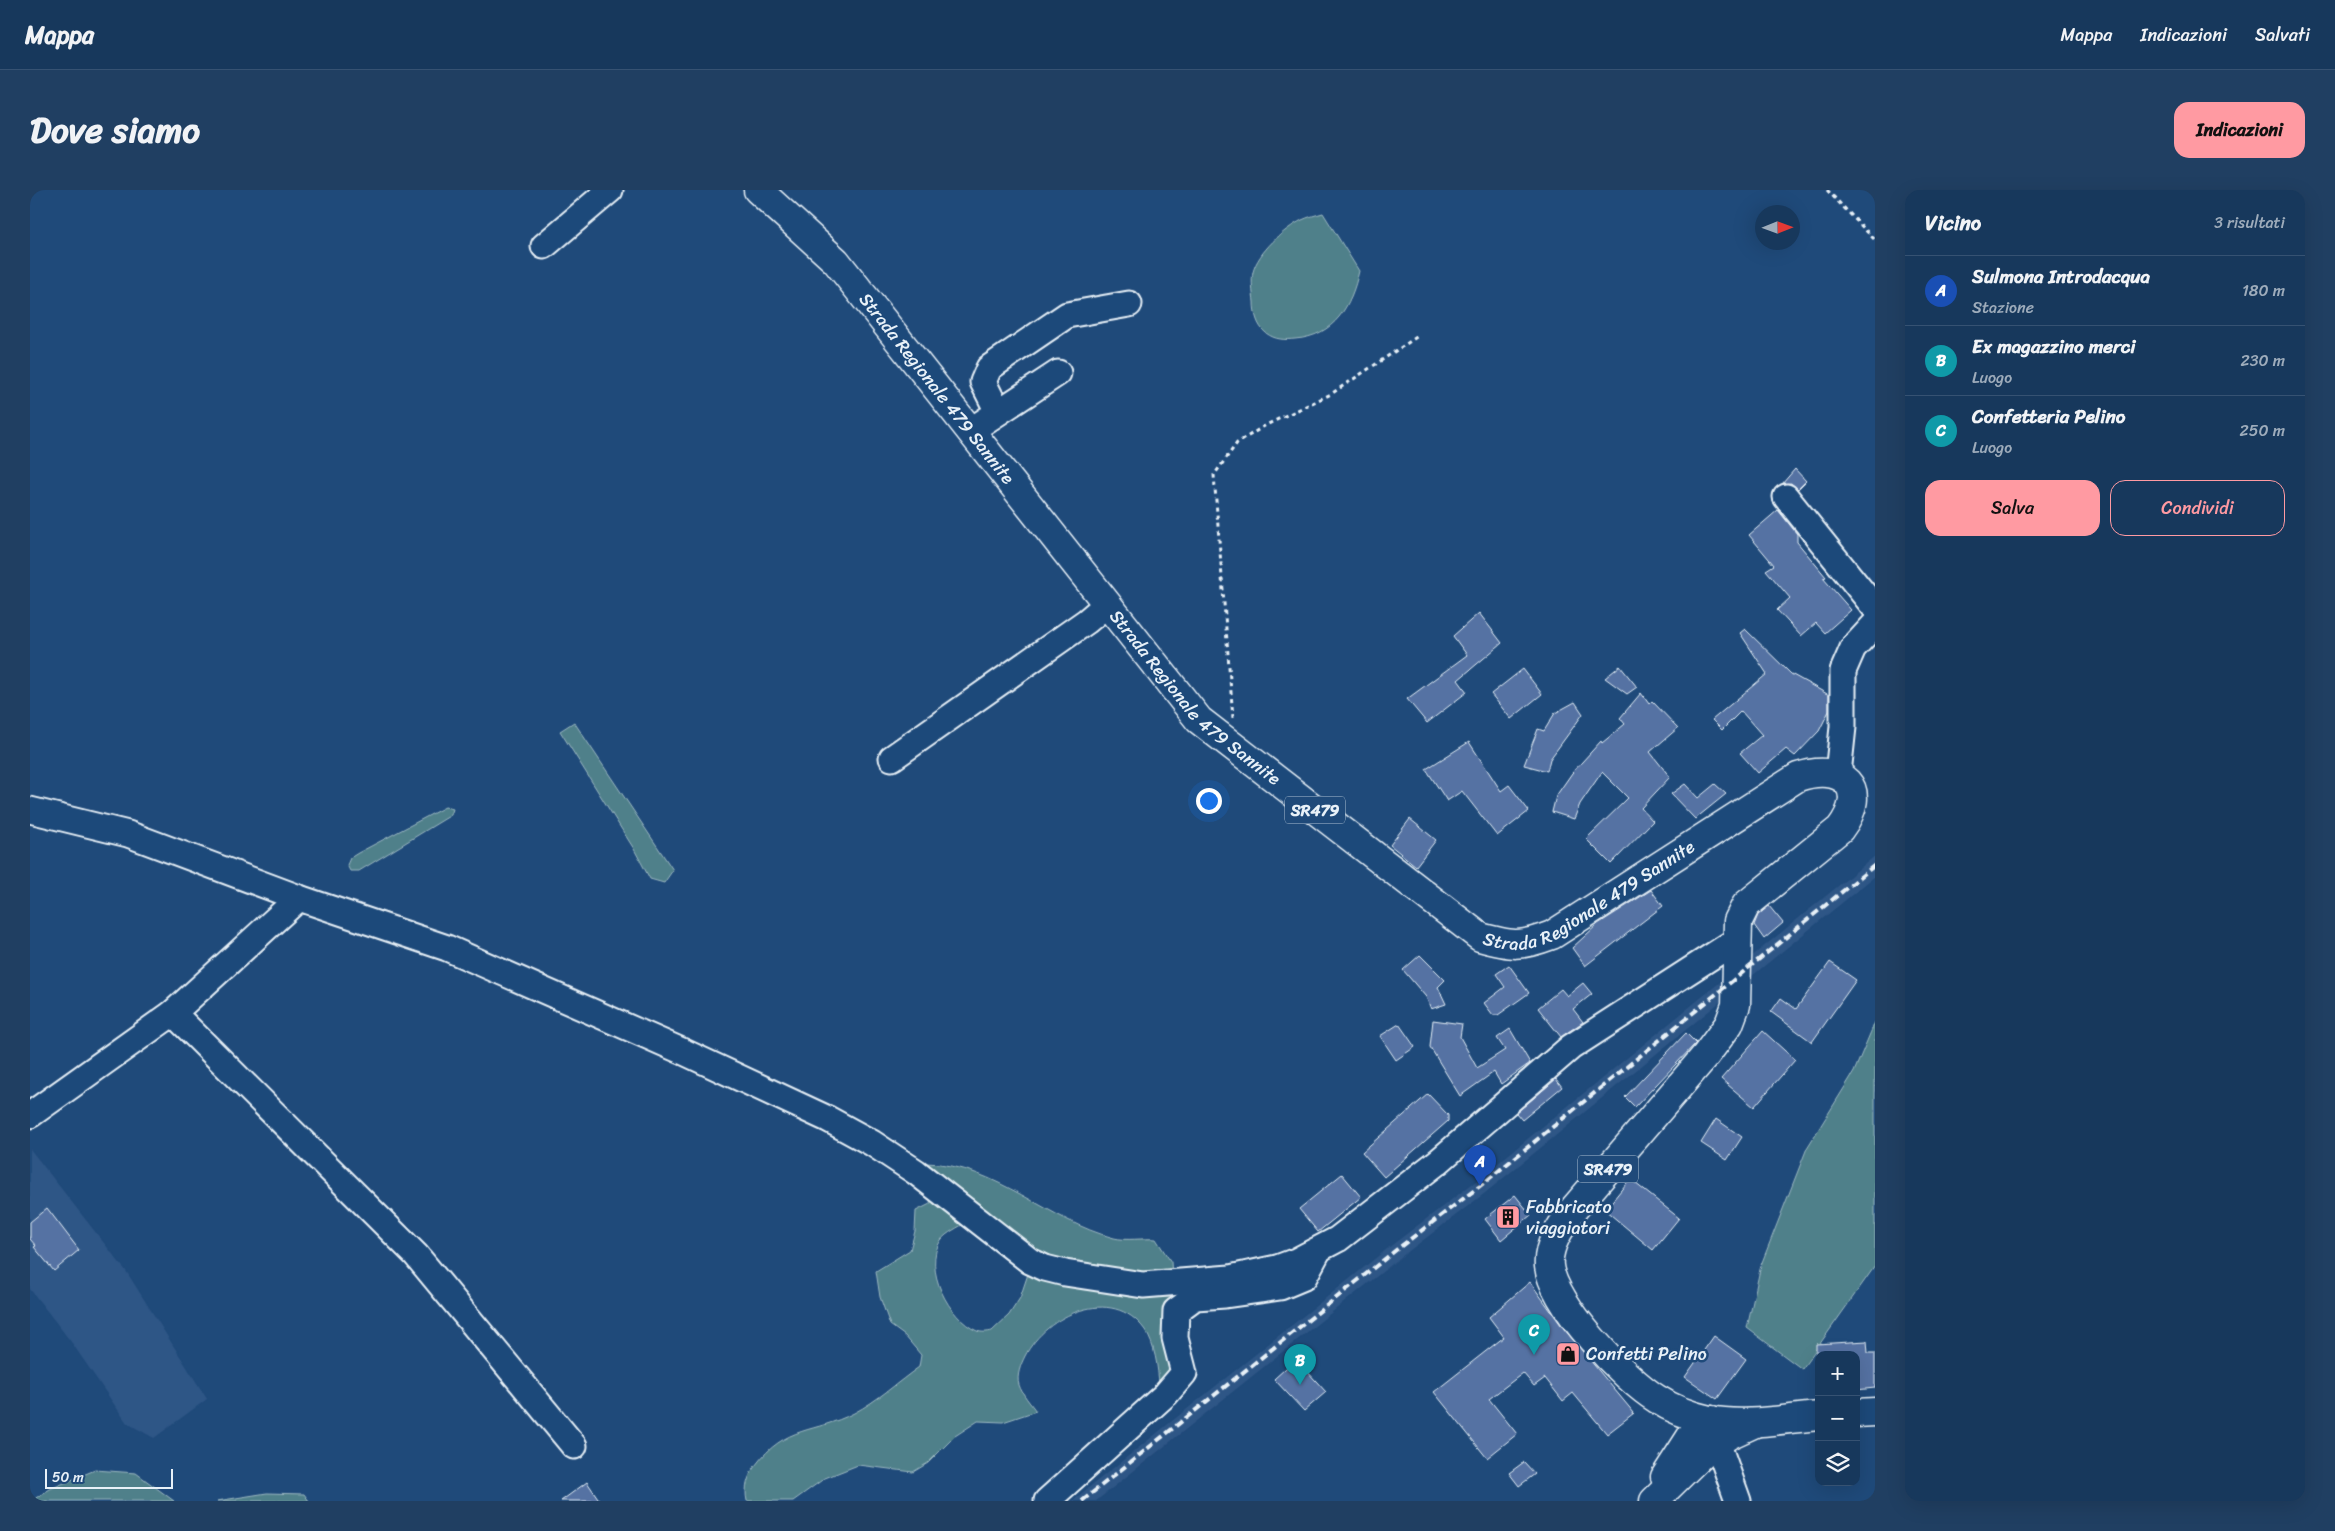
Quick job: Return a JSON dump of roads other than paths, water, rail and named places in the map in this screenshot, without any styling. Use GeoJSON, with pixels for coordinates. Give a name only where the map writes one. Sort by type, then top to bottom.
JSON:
{"type":"FeatureCollection","features":[{"type":"Feature","properties":{"kind":"main road","name":"Strada Regionale 479 Sannite"},"geometry":{"type":"LineString","coordinates":[[758,190],[836,261],[1199,720],[1480,937],[1510,945],[1532,943],[1552,936],[1798,777],[1811,772],[1838,774]]}},
{"type":"Feature","properties":{"kind":"main road","name":"SR479"},"geometry":{"type":"LineString","coordinates":[[1709,1440],[1674,1409],[1656,1399],[1632,1380],[1600,1347],[1573,1315],[1556,1285],[1551,1276],[1549,1257],[1556,1236],[1572,1211],[1706,1055],[1729,1024],[1736,1005],[1738,921],[1746,905],[1840,829],[1848,818],[1853,794],[1848,782],[1838,774]]}},
{"type":"Feature","properties":{"kind":"main road"},"geometry":{"type":"LineString","coordinates":[[1672,1466],[1678,1438],[1674,1409]]}},
{"type":"Feature","properties":{"kind":"main road"},"geometry":{"type":"LineString","coordinates":[[1860,1413],[1875,1412]]}},
{"type":"Feature","properties":{"kind":"main road"},"geometry":{"type":"LineString","coordinates":[[1654,1501],[1709,1440],[1761,1420],[1815,1416]]}},
{"type":"Feature","properties":{"kind":"main road"},"geometry":{"type":"LineString","coordinates":[[1649,1501],[1692,1435],[1709,1440]]}},
{"type":"Feature","properties":{"kind":"street"},"geometry":{"type":"LineString","coordinates":[[544,246],[610,190]]}},
{"type":"Feature","properties":{"kind":"street"},"geometry":{"type":"LineString","coordinates":[[998,412],[983,382],[989,368],[1067,316],[1129,304]]}},
{"type":"Feature","properties":{"kind":"street"},"geometry":{"type":"LineString","coordinates":[[970,431],[1058,373]]}},
{"type":"Feature","properties":{"kind":"street"},"geometry":{"type":"LineString","coordinates":[[1786,498],[1875,608]]}},
{"type":"Feature","properties":{"kind":"street"},"geometry":{"type":"LineString","coordinates":[[892,758],[1087,621],[1107,604]]}},
{"type":"Feature","properties":{"kind":"street"},"geometry":{"type":"LineString","coordinates":[[1838,774],[1843,727],[1844,671],[1853,648],[1875,624]]}},
{"type":"Feature","properties":{"kind":"street"},"geometry":{"type":"LineString","coordinates":[[30,810],[128,834],[299,898],[447,948],[828,1119],[895,1157],[1014,1251],[1045,1268],[1114,1282],[1144,1285],[1240,1276],[1277,1268],[1318,1251],[1338,1239],[1439,1161],[1571,1047],[1737,940]]}},
{"type":"Feature","properties":{"kind":"street"},"geometry":{"type":"LineString","coordinates":[[30,1115],[173,1013],[299,898]]}},
{"type":"Feature","properties":{"kind":"street"},"geometry":{"type":"LineString","coordinates":[[173,1013],[416,1255],[574,1446]]}},
{"type":"Feature","properties":{"kind":"street"},"geometry":{"type":"LineString","coordinates":[[1047,1501],[1166,1394],[1184,1374],[1175,1338],[1176,1311],[1196,1297],[1280,1287],[1304,1277],[1318,1251]]}},
{"type":"Feature","properties":{"kind":"street"},"geometry":{"type":"LineString","coordinates":[[1709,1440],[1738,1501]]}},
{"type":"Feature","properties":{"kind":"railway"},"geometry":{"type":"LineString","coordinates":[[1082,1501],[1396,1250],[1480,1186],[1875,865]]}},
{"type":"Feature","properties":{"kind":"place","name":"Sulmona Introdacqua"},"geometry":{"type":"Point","coordinates":[1480,1186]}},
{"type":"Feature","properties":{"kind":"place","name":"Fabbricato viaggiatori"},"geometry":{"type":"Point","coordinates":[1508,1217]}},
{"type":"Feature","properties":{"kind":"place","name":"Confetti Pelino"},"geometry":{"type":"Point","coordinates":[1568,1354]}},
{"type":"Feature","properties":{"kind":"place","name":"Confetteria Pelino"},"geometry":{"type":"Point","coordinates":[1534,1355]}},
{"type":"Feature","properties":{"kind":"place","name":"Ex magazzino merci"},"geometry":{"type":"Point","coordinates":[1300,1385]}}]}
